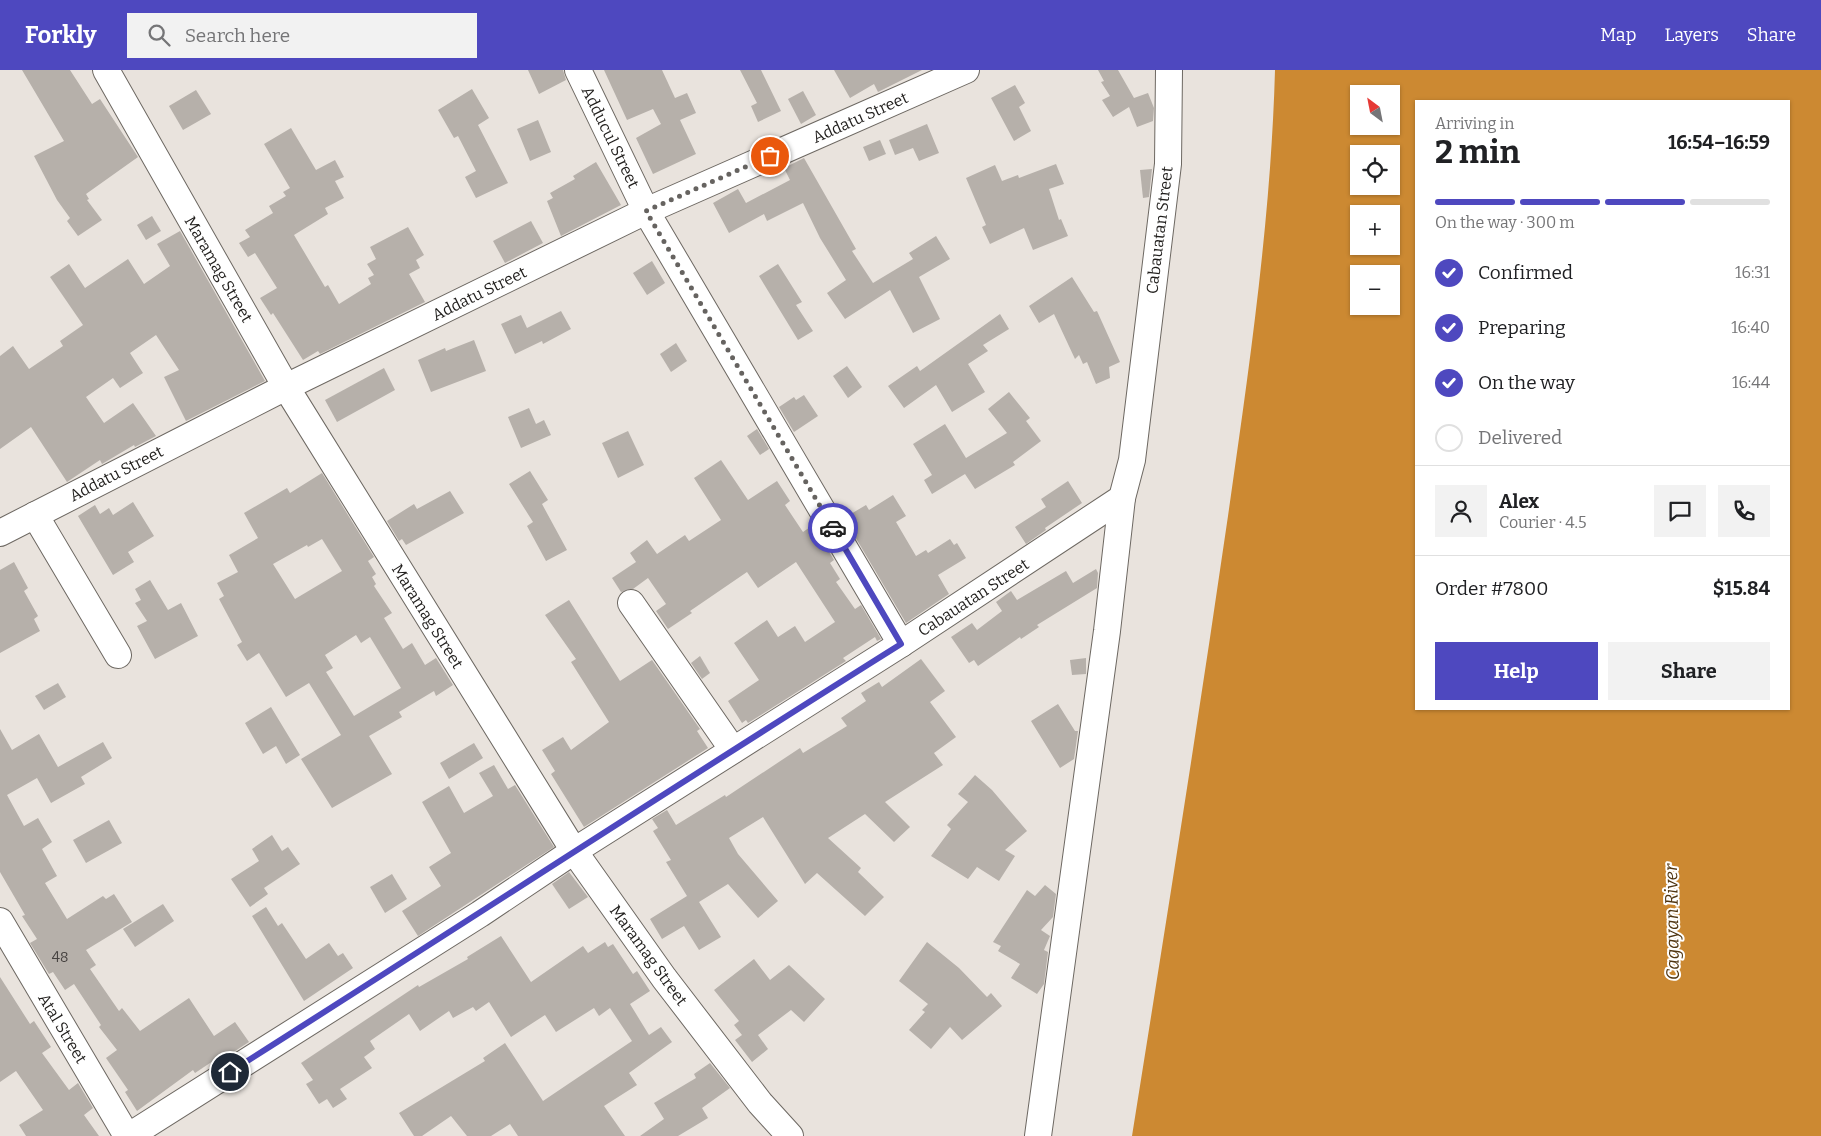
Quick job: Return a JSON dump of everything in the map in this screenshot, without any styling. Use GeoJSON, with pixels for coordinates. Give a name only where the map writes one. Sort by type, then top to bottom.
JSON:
{"type":"FeatureCollection","features":[{"type":"Feature","properties":{"kind":"street","name":"Maramag Street"},"geometry":{"type":"LineString","coordinates":[[106,70],[286,387],[574,851],[664,978],[760,1103],[790,1136]]}},
{"type":"Feature","properties":{"kind":"street","name":"Adducul Street"},"geometry":{"type":"LineString","coordinates":[[578,70],[646,211],[901,644]]}},
{"type":"Feature","properties":{"kind":"street","name":"Addatu Street"},"geometry":{"type":"LineString","coordinates":[[0,533],[286,387],[646,211],[966,70]]}},
{"type":"Feature","properties":{"kind":"street","name":"Cabauatan Street"},"geometry":{"type":"LineString","coordinates":[[128,1136],[480,914],[574,851],[901,644],[1122,498],[1132,460],[1168,164],[1169,70]]}},
{"type":"Feature","properties":{"kind":"street"},"geometry":{"type":"LineString","coordinates":[[1038,1136],[1104,650],[1122,498]]}},
{"type":"Feature","properties":{"kind":"street"},"geometry":{"type":"LineString","coordinates":[[35,515],[118,655]]}},
{"type":"Feature","properties":{"kind":"street"},"geometry":{"type":"LineString","coordinates":[[631,603],[733,750]]}},
{"type":"Feature","properties":{"kind":"street","name":"Atal Street"},"geometry":{"type":"LineString","coordinates":[[0,921],[128,1136]]}},
{"type":"Feature","properties":{"kind":"water","name":"Cagayan River"},"geometry":{"type":"Polygon","coordinates":[[[1275,70],[1821,70],[1821,1136],[1132,1136],[1228,516],[1244,405],[1264,238],[1273,126],[1275,70]]]}},
{"type":"Feature","properties":{"kind":"building"},"geometry":{"type":"Polygon","coordinates":[[[22,70],[70,70],[92,104],[100,99],[138,157],[86,194],[89,199],[87,200],[102,220],[78,236],[67,221],[70,218],[57,200],[34,156],[64,141],[22,70]]]}},
{"type":"Feature","properties":{"kind":"building"},"geometry":{"type":"Polygon","coordinates":[[[528,70],[563,70],[566,80],[539,94],[528,70]]]}},
{"type":"Feature","properties":{"kind":"building"},"geometry":{"type":"Polygon","coordinates":[[[604,70],[662,70],[675,98],[687,93],[696,113],[680,120],[696,154],[653,174],[636,138],[661,124],[653,109],[627,120],[604,70]]]}},
{"type":"Feature","properties":{"kind":"building"},"geometry":{"type":"Polygon","coordinates":[[[740,70],[761,70],[781,111],[758,122],[751,106],[757,103],[740,70]]]}},
{"type":"Feature","properties":{"kind":"building"},"geometry":{"type":"Polygon","coordinates":[[[834,70],[922,70],[878,92],[874,84],[850,98],[834,70]]]}},
{"type":"Feature","properties":{"kind":"building"},"geometry":{"type":"Polygon","coordinates":[[[1098,70],[1118,70],[1134,98],[1148,93],[1154,108],[1153,121],[1137,127],[1129,107],[1113,117],[1102,100],[1110,96],[1101,82],[1104,81],[1098,70]]]}},
{"type":"Feature","properties":{"kind":"building"},"geometry":{"type":"Polygon","coordinates":[[[1015,85],[1025,103],[1019,107],[1031,131],[1014,141],[991,98],[1015,85]]]}},
{"type":"Feature","properties":{"kind":"building"},"geometry":{"type":"Polygon","coordinates":[[[472,89],[489,118],[478,125],[508,183],[476,198],[465,177],[476,171],[458,136],[454,138],[438,110],[472,89]]]}},
{"type":"Feature","properties":{"kind":"building"},"geometry":{"type":"Polygon","coordinates":[[[196,90],[211,114],[183,130],[169,106],[196,90]]]}},
{"type":"Feature","properties":{"kind":"building"},"geometry":{"type":"Polygon","coordinates":[[[803,91],[816,115],[801,124],[788,99],[803,91]]]}},
{"type":"Feature","properties":{"kind":"building"},"geometry":{"type":"Polygon","coordinates":[[[538,120],[551,152],[530,161],[517,129],[538,120]]]}},
{"type":"Feature","properties":{"kind":"building"},"geometry":{"type":"Polygon","coordinates":[[[927,124],[939,153],[919,161],[913,148],[895,155],[889,140],[927,124]]]}},
{"type":"Feature","properties":{"kind":"building"},"geometry":{"type":"Polygon","coordinates":[[[291,128],[316,170],[335,160],[344,177],[335,181],[344,198],[325,208],[328,214],[294,235],[325,287],[328,285],[339,304],[371,284],[368,278],[374,275],[367,264],[376,259],[370,247],[408,227],[424,255],[416,260],[420,268],[409,274],[425,302],[320,354],[318,351],[303,360],[273,313],[271,315],[260,298],[277,288],[255,253],[248,257],[239,243],[250,237],[245,230],[273,213],[269,206],[286,196],[283,192],[290,188],[264,144],[291,128]]]}},
{"type":"Feature","properties":{"kind":"building"},"geometry":{"type":"Polygon","coordinates":[[[880,140],[886,154],[869,161],[863,147],[880,140]]]}},
{"type":"Feature","properties":{"kind":"building"},"geometry":{"type":"Polygon","coordinates":[[[804,158],[856,249],[852,251],[873,283],[913,259],[909,253],[936,236],[950,259],[919,277],[940,319],[913,333],[890,290],[845,319],[827,293],[846,280],[820,238],[803,203],[767,221],[764,214],[729,233],[713,203],[738,189],[746,203],[790,180],[784,168],[804,158]]]}},
{"type":"Feature","properties":{"kind":"building"},"geometry":{"type":"Polygon","coordinates":[[[596,162],[621,205],[561,236],[547,201],[553,198],[550,193],[575,179],[573,176],[596,162]]]}},
{"type":"Feature","properties":{"kind":"building"},"geometry":{"type":"Polygon","coordinates":[[[1056,164],[1064,184],[1049,189],[1059,220],[1061,219],[1068,236],[1033,250],[1024,228],[990,244],[982,227],[986,225],[966,178],[995,165],[1002,181],[1018,175],[1019,178],[1056,164]]]}},
{"type":"Feature","properties":{"kind":"building"},"geometry":{"type":"Polygon","coordinates":[[[1152,169],[1149,197],[1143,198],[1140,170],[1152,169]]]}},
{"type":"Feature","properties":{"kind":"building"},"geometry":{"type":"Polygon","coordinates":[[[152,216],[161,231],[146,240],[137,225],[152,216]]]}},
{"type":"Feature","properties":{"kind":"building"},"geometry":{"type":"Polygon","coordinates":[[[531,221],[543,243],[505,263],[493,241],[531,221]]]}},
{"type":"Feature","properties":{"kind":"building"},"geometry":{"type":"Polygon","coordinates":[[[180,231],[265,381],[186,421],[164,377],[179,370],[156,335],[130,353],[143,373],[120,388],[113,378],[86,397],[104,423],[133,403],[156,436],[135,447],[134,445],[102,464],[100,460],[67,482],[31,427],[0,449],[0,356],[13,346],[29,369],[63,346],[60,341],[83,325],[50,277],[69,264],[85,288],[128,259],[144,284],[170,266],[157,244],[180,231]]]}},
{"type":"Feature","properties":{"kind":"building"},"geometry":{"type":"Polygon","coordinates":[[[652,261],[665,283],[647,295],[633,273],[652,261]]]}},
{"type":"Feature","properties":{"kind":"building"},"geometry":{"type":"Polygon","coordinates":[[[778,264],[802,302],[796,305],[813,331],[798,340],[759,276],[778,264]]]}},
{"type":"Feature","properties":{"kind":"building"},"geometry":{"type":"Polygon","coordinates":[[[1072,277],[1094,312],[1097,311],[1120,362],[1109,367],[1110,378],[1096,384],[1087,362],[1083,364],[1079,355],[1075,359],[1054,314],[1039,323],[1029,306],[1072,277]]]}},
{"type":"Feature","properties":{"kind":"building"},"geometry":{"type":"Polygon","coordinates":[[[561,311],[571,329],[543,344],[542,341],[515,354],[501,324],[521,315],[527,328],[561,311]]]}},
{"type":"Feature","properties":{"kind":"building"},"geometry":{"type":"Polygon","coordinates":[[[1000,314],[1009,329],[983,345],[988,351],[968,364],[985,392],[952,412],[936,385],[904,408],[888,386],[917,366],[920,371],[1000,314]]]}},
{"type":"Feature","properties":{"kind":"building"},"geometry":{"type":"Polygon","coordinates":[[[474,340],[486,371],[431,392],[418,360],[445,348],[446,351],[474,340]]]}},
{"type":"Feature","properties":{"kind":"building"},"geometry":{"type":"Polygon","coordinates":[[[676,343],[687,361],[671,372],[660,354],[676,343]]]}},
{"type":"Feature","properties":{"kind":"building"},"geometry":{"type":"Polygon","coordinates":[[[847,366],[862,387],[848,398],[833,376],[847,366]]]}},
{"type":"Feature","properties":{"kind":"building"},"geometry":{"type":"Polygon","coordinates":[[[384,368],[395,390],[337,422],[325,400],[384,368]]]}},
{"type":"Feature","properties":{"kind":"building"},"geometry":{"type":"Polygon","coordinates":[[[1009,392],[1030,418],[1026,421],[1041,441],[1013,462],[1015,465],[975,489],[965,474],[932,494],[924,480],[932,475],[913,444],[945,424],[966,458],[1007,433],[988,409],[1009,392]]]}},
{"type":"Feature","properties":{"kind":"building"},"geometry":{"type":"Polygon","coordinates":[[[804,395],[818,416],[794,432],[779,407],[794,397],[796,400],[804,395]]]}},
{"type":"Feature","properties":{"kind":"building"},"geometry":{"type":"Polygon","coordinates":[[[529,408],[536,424],[544,420],[551,435],[521,448],[508,417],[529,408]]]}},
{"type":"Feature","properties":{"kind":"building"},"geometry":{"type":"Polygon","coordinates":[[[757,429],[769,449],[760,455],[747,436],[757,429]]]}},
{"type":"Feature","properties":{"kind":"building"},"geometry":{"type":"Polygon","coordinates":[[[628,431],[644,465],[618,478],[602,443],[628,431]]]}},
{"type":"Feature","properties":{"kind":"building"},"geometry":{"type":"Polygon","coordinates":[[[721,460],[748,500],[777,481],[790,501],[785,505],[803,532],[813,525],[834,560],[830,563],[840,579],[836,582],[855,609],[861,605],[881,639],[877,641],[875,637],[843,658],[846,661],[748,723],[746,720],[742,723],[728,701],[759,680],[734,643],[767,620],[778,637],[795,626],[805,642],[835,622],[796,562],[758,588],[747,572],[690,611],[692,613],[668,629],[656,611],[666,604],[648,578],[633,589],[621,592],[612,578],[636,562],[630,553],[647,540],[657,554],[685,535],[689,541],[721,520],[694,478],[721,460]]]}},
{"type":"Feature","properties":{"kind":"building"},"geometry":{"type":"Polygon","coordinates":[[[530,471],[548,500],[542,504],[567,550],[546,561],[527,526],[533,522],[509,484],[530,471]]]}},
{"type":"Feature","properties":{"kind":"building"},"geometry":{"type":"Polygon","coordinates":[[[322,473],[374,557],[368,561],[376,574],[372,577],[376,584],[374,586],[392,613],[384,618],[403,649],[412,643],[425,665],[436,658],[453,685],[436,696],[434,691],[399,712],[402,717],[369,736],[392,774],[332,808],[301,759],[341,735],[309,683],[286,697],[259,653],[247,661],[237,645],[242,642],[219,599],[224,596],[217,583],[238,572],[229,555],[258,538],[244,513],[287,488],[290,493],[322,473]],[[322,539],[273,564],[295,599],[342,571],[322,539]],[[356,635],[325,655],[333,668],[326,672],[354,716],[401,688],[370,637],[361,643],[356,635]]]}},
{"type":"Feature","properties":{"kind":"building"},"geometry":{"type":"Polygon","coordinates":[[[1068,481],[1082,503],[1045,528],[1046,530],[1026,544],[1015,527],[1046,507],[1041,499],[1068,481]]]}},
{"type":"Feature","properties":{"kind":"building"},"geometry":{"type":"Polygon","coordinates":[[[450,491],[464,513],[406,545],[402,539],[399,541],[387,521],[414,504],[417,509],[450,491]]]}},
{"type":"Feature","properties":{"kind":"building"},"geometry":{"type":"Polygon","coordinates":[[[893,495],[906,516],[896,522],[916,556],[926,550],[928,553],[950,539],[954,545],[957,543],[966,558],[938,575],[949,594],[906,623],[844,518],[866,505],[869,510],[893,495]]]}},
{"type":"Feature","properties":{"kind":"building"},"geometry":{"type":"Polygon","coordinates":[[[133,502],[154,536],[128,552],[134,562],[113,575],[78,516],[95,505],[100,514],[109,508],[113,515],[133,502]]]}},
{"type":"Feature","properties":{"kind":"building"},"geometry":{"type":"Polygon","coordinates":[[[14,562],[28,588],[24,591],[38,616],[34,619],[40,631],[0,653],[0,570],[14,562]]]}},
{"type":"Feature","properties":{"kind":"building"},"geometry":{"type":"Polygon","coordinates":[[[1096,569],[1098,573],[1097,588],[1037,625],[1039,627],[1021,639],[1020,637],[978,666],[974,660],[969,663],[951,637],[972,623],[977,630],[1002,611],[996,602],[1011,591],[1017,600],[1066,571],[1073,583],[1096,569]]]}},
{"type":"Feature","properties":{"kind":"building"},"geometry":{"type":"Polygon","coordinates":[[[150,580],[168,610],[181,603],[198,636],[155,659],[137,626],[147,621],[135,603],[141,600],[135,589],[150,580]]]}},
{"type":"Feature","properties":{"kind":"building"},"geometry":{"type":"Polygon","coordinates":[[[569,600],[620,681],[652,660],[700,729],[697,731],[708,748],[584,827],[551,774],[555,771],[542,750],[563,737],[571,750],[609,722],[571,662],[576,659],[545,615],[569,600]]]}},
{"type":"Feature","properties":{"kind":"building"},"geometry":{"type":"Polygon","coordinates":[[[700,656],[710,673],[702,679],[691,663],[700,656]]]}},
{"type":"Feature","properties":{"kind":"building"},"geometry":{"type":"Polygon","coordinates":[[[1086,658],[1086,674],[1072,675],[1070,660],[1086,658]]]}},
{"type":"Feature","properties":{"kind":"building"},"geometry":{"type":"Polygon","coordinates":[[[921,659],[945,691],[930,702],[956,737],[934,753],[943,765],[885,802],[910,827],[894,842],[865,814],[828,838],[861,868],[858,872],[884,897],[865,916],[817,873],[805,884],[763,817],[729,838],[738,854],[778,901],[758,918],[728,884],[699,902],[721,937],[699,950],[684,926],[662,939],[650,919],[687,896],[666,862],[671,860],[653,831],[658,828],[652,819],[667,810],[676,825],[725,795],[726,797],[800,748],[803,753],[847,726],[841,718],[866,701],[861,693],[879,682],[882,687],[921,659]]]}},
{"type":"Feature","properties":{"kind":"building"},"geometry":{"type":"Polygon","coordinates":[[[58,683],[66,697],[44,710],[35,696],[58,683]]]}},
{"type":"Feature","properties":{"kind":"building"},"geometry":{"type":"Polygon","coordinates":[[[1058,704],[1075,731],[1078,731],[1074,759],[1060,768],[1031,721],[1058,704]]]}},
{"type":"Feature","properties":{"kind":"building"},"geometry":{"type":"Polygon","coordinates":[[[271,707],[300,755],[286,764],[276,746],[263,754],[245,723],[271,707]]]}},
{"type":"Feature","properties":{"kind":"building"},"geometry":{"type":"Polygon","coordinates":[[[0,729],[12,750],[39,734],[58,767],[103,742],[112,758],[81,777],[85,784],[51,803],[37,778],[7,795],[24,826],[38,818],[52,842],[42,849],[57,876],[45,883],[67,919],[103,896],[106,899],[114,894],[132,922],[86,950],[96,965],[90,969],[119,1011],[122,1008],[140,1031],[189,998],[214,1036],[235,1022],[249,1042],[218,1062],[216,1059],[195,1073],[193,1070],[137,1111],[125,1092],[128,1090],[106,1058],[117,1050],[99,1027],[101,1025],[74,984],[65,990],[53,972],[49,974],[30,943],[37,939],[22,916],[25,915],[0,872],[0,729]]]}},
{"type":"Feature","properties":{"kind":"building"},"geometry":{"type":"Polygon","coordinates":[[[474,743],[483,758],[449,779],[440,763],[474,743]]]}},
{"type":"Feature","properties":{"kind":"building"},"geometry":{"type":"Polygon","coordinates":[[[494,765],[508,789],[515,785],[554,847],[418,936],[402,911],[441,886],[429,867],[451,853],[422,802],[449,786],[464,813],[493,796],[479,773],[494,765]]]}},
{"type":"Feature","properties":{"kind":"building"},"geometry":{"type":"Polygon","coordinates":[[[975,775],[992,790],[1027,831],[1005,850],[1015,856],[999,881],[977,867],[968,879],[931,856],[951,829],[947,825],[968,802],[958,794],[975,775]]]}},
{"type":"Feature","properties":{"kind":"building"},"geometry":{"type":"Polygon","coordinates":[[[109,820],[122,843],[86,863],[73,840],[109,820]]]}},
{"type":"Feature","properties":{"kind":"building"},"geometry":{"type":"Polygon","coordinates":[[[272,835],[282,851],[288,847],[300,864],[264,888],[268,894],[250,907],[231,879],[259,861],[252,849],[272,835]]]}},
{"type":"Feature","properties":{"kind":"building"},"geometry":{"type":"Polygon","coordinates":[[[569,872],[588,897],[569,909],[552,884],[569,872]]]}},
{"type":"Feature","properties":{"kind":"building"},"geometry":{"type":"Polygon","coordinates":[[[392,874],[407,899],[385,913],[370,887],[392,874]]]}},
{"type":"Feature","properties":{"kind":"building"},"geometry":{"type":"Polygon","coordinates":[[[1045,885],[1056,894],[1053,917],[1041,930],[1050,936],[1044,950],[1048,952],[1044,984],[1037,994],[1011,978],[1020,964],[998,951],[1001,946],[993,942],[1027,890],[1035,896],[1045,885]]]}},
{"type":"Feature","properties":{"kind":"building"},"geometry":{"type":"Polygon","coordinates":[[[163,904],[174,921],[135,947],[123,929],[163,904]]]}},
{"type":"Feature","properties":{"kind":"building"},"geometry":{"type":"Polygon","coordinates":[[[266,907],[278,926],[282,923],[306,959],[329,943],[338,956],[343,953],[353,968],[304,1001],[252,916],[266,907]]]}},
{"type":"Feature","properties":{"kind":"building"},"geometry":{"type":"Polygon","coordinates":[[[501,936],[531,982],[583,946],[588,953],[605,942],[608,947],[613,944],[633,974],[637,971],[650,991],[630,1004],[649,1035],[661,1027],[672,1042],[629,1073],[637,1085],[604,1106],[625,1136],[518,1136],[510,1124],[491,1136],[467,1136],[451,1116],[422,1136],[414,1136],[399,1113],[485,1061],[483,1058],[505,1043],[543,1101],[632,1041],[610,1008],[599,1016],[594,1008],[556,1032],[545,1015],[511,1037],[489,1002],[476,1011],[473,1007],[453,1018],[449,1011],[420,1031],[409,1014],[370,1041],[375,1049],[364,1057],[372,1068],[340,1089],[347,1099],[333,1108],[327,1099],[319,1104],[306,1084],[313,1080],[301,1063],[418,985],[419,987],[468,959],[467,957],[501,936]]]}},
{"type":"Feature","properties":{"kind":"building"},"geometry":{"type":"Polygon","coordinates":[[[927,942],[959,968],[987,997],[991,993],[1002,1006],[962,1040],[950,1027],[931,1049],[909,1030],[925,1012],[922,1010],[928,1004],[899,981],[927,942]]]}},
{"type":"Feature","properties":{"kind":"building"},"geometry":{"type":"Polygon","coordinates":[[[754,959],[770,980],[789,965],[825,999],[804,1022],[791,1010],[758,1035],[768,1049],[752,1062],[735,1040],[742,1035],[734,1025],[739,1021],[714,990],[754,959]]]}},
{"type":"Feature","properties":{"kind":"building"},"geometry":{"type":"Polygon","coordinates":[[[0,977],[30,1024],[34,1021],[51,1047],[42,1053],[69,1090],[78,1083],[93,1108],[84,1115],[99,1136],[26,1136],[19,1125],[43,1110],[16,1071],[0,1082],[0,977]]]}},
{"type":"Feature","properties":{"kind":"building"},"geometry":{"type":"Polygon","coordinates":[[[710,1063],[730,1088],[702,1108],[708,1118],[678,1136],[640,1136],[664,1119],[654,1103],[696,1078],[694,1074],[710,1063]]]}},
{"type":"Feature","properties":{"kind":"way so far"},"geometry":{"type":"LineString","coordinates":[[770,156],[646,211],[833,528]]}},
{"type":"Feature","properties":{"kind":"route"},"geometry":{"type":"LineString","coordinates":[[230,1072],[901,644],[833,528]]}}]}
